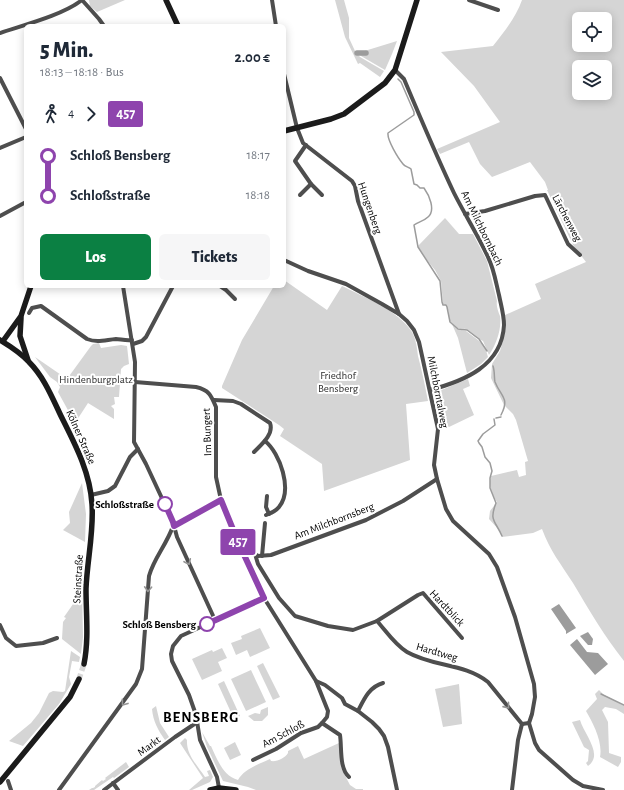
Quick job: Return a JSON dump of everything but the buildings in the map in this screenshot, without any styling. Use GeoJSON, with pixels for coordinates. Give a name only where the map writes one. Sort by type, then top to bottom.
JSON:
{"type":"FeatureCollection","features":[{"type":"Feature","properties":{"kind":"main road"},"geometry":{"type":"LineString","coordinates":[[166,0],[177,24]]}},
{"type":"Feature","properties":{"kind":"main road"},"geometry":{"type":"LineString","coordinates":[[286,131],[331,119],[344,114],[382,86],[395,70],[417,0]]}},
{"type":"Feature","properties":{"kind":"main road"},"geometry":{"type":"LineString","coordinates":[[28,361],[20,336],[21,316],[30,288]]}},
{"type":"Feature","properties":{"kind":"main road"},"geometry":{"type":"LineString","coordinates":[[1,342],[21,316]]}},
{"type":"Feature","properties":{"kind":"main road","name":"Kölner Straße"},"geometry":{"type":"LineString","coordinates":[[1,342],[28,361],[41,376],[49,389],[84,465],[91,495]]}},
{"type":"Feature","properties":{"kind":"main road","name":"Steinstraße"},"geometry":{"type":"LineString","coordinates":[[84,664],[87,642],[86,587],[92,516],[91,495]]}},
{"type":"Feature","properties":{"kind":"main road"},"geometry":{"type":"LineString","coordinates":[[0,782],[70,697],[79,679]]}},
{"type":"Feature","properties":{"kind":"main road"},"geometry":{"type":"LineString","coordinates":[[210,790],[219,788],[236,790]]}},
{"type":"Feature","properties":{"kind":"street"},"geometry":{"type":"LineString","coordinates":[[27,24],[62,12],[75,6],[82,0],[103,24]]}},
{"type":"Feature","properties":{"kind":"street"},"geometry":{"type":"LineString","coordinates":[[272,0],[276,24]]}},
{"type":"Feature","properties":{"kind":"street"},"geometry":{"type":"LineString","coordinates":[[469,0],[498,10]]}},
{"type":"Feature","properties":{"kind":"street"},"geometry":{"type":"LineString","coordinates":[[0,33],[24,25]]}},
{"type":"Feature","properties":{"kind":"street","name":"Am Milchbornbach"},"geometry":{"type":"LineString","coordinates":[[395,70],[404,78],[439,159],[492,265],[504,325],[496,352],[490,361],[482,368],[465,378],[430,390]]}},
{"type":"Feature","properties":{"kind":"street"},"geometry":{"type":"LineString","coordinates":[[0,78],[24,125]]}},
{"type":"Feature","properties":{"kind":"street","name":"Hungenberg"},"geometry":{"type":"LineString","coordinates":[[286,82],[301,140],[352,181],[355,186],[358,201],[399,314]]}},
{"type":"Feature","properties":{"kind":"street"},"geometry":{"type":"LineString","coordinates":[[0,148],[24,138]]}},
{"type":"Feature","properties":{"kind":"street"},"geometry":{"type":"LineString","coordinates":[[306,145],[295,161],[311,184],[322,195]]}},
{"type":"Feature","properties":{"kind":"street"},"geometry":{"type":"LineString","coordinates":[[300,195],[311,184]]}},
{"type":"Feature","properties":{"kind":"street","name":"Lärchenweg"},"geometry":{"type":"LineString","coordinates":[[466,214],[485,211],[535,196],[545,195],[568,244],[580,255]]}},
{"type":"Feature","properties":{"kind":"street"},"geometry":{"type":"LineString","coordinates":[[0,216],[24,203]]}},
{"type":"Feature","properties":{"kind":"street","name":"Milchborntalweg"},"geometry":{"type":"LineString","coordinates":[[286,261],[365,293],[399,314],[414,330],[419,342],[438,429],[434,465],[437,479],[446,509],[453,521],[489,554],[497,567],[515,617],[534,684],[535,697],[529,723]]}},
{"type":"Feature","properties":{"kind":"street"},"geometry":{"type":"LineString","coordinates":[[123,288],[135,362],[133,439],[148,467],[173,522],[177,538],[215,620]]}},
{"type":"Feature","properties":{"kind":"street"},"geometry":{"type":"LineString","coordinates":[[30,313],[32,308],[41,306],[86,339],[93,342],[118,339],[132,342],[142,341],[146,337],[172,288]]}},
{"type":"Feature","properties":{"kind":"street"},"geometry":{"type":"LineString","coordinates":[[223,288],[235,299]]}},
{"type":"Feature","properties":{"kind":"street","name":"Im Bungert"},"geometry":{"type":"LineString","coordinates":[[135,382],[196,387],[210,393],[216,407],[216,477],[221,500],[264,598],[316,681]]}},
{"type":"Feature","properties":{"kind":"street"},"geometry":{"type":"LineString","coordinates":[[214,400],[233,401],[241,404],[270,422],[271,429],[265,441],[254,452]]}},
{"type":"Feature","properties":{"kind":"street"},"geometry":{"type":"LineString","coordinates":[[265,441],[270,444],[277,455],[285,482],[284,498],[280,506],[274,512],[267,515],[267,496]]}},
{"type":"Feature","properties":{"kind":"street"},"geometry":{"type":"LineString","coordinates":[[91,495],[112,489],[116,486],[130,457],[138,449]]}},
{"type":"Feature","properties":{"kind":"street","name":"Am Milchbornsberg"},"geometry":{"type":"LineString","coordinates":[[254,554],[262,556],[271,555],[366,520],[404,500],[437,479]]}},
{"type":"Feature","properties":{"kind":"street"},"geometry":{"type":"LineString","coordinates":[[59,790],[132,691],[142,669],[149,576],[151,568],[174,526],[221,500]]}},
{"type":"Feature","properties":{"kind":"street"},"geometry":{"type":"LineString","coordinates":[[262,556],[265,523]]}},
{"type":"Feature","properties":{"kind":"street"},"geometry":{"type":"LineString","coordinates":[[239,544],[254,554],[258,564],[279,598],[295,616],[328,626],[353,630],[377,621]]}},
{"type":"Feature","properties":{"kind":"street","name":"Hardtblick"},"geometry":{"type":"LineString","coordinates":[[377,621],[418,595],[423,594],[462,638]]}},
{"type":"Feature","properties":{"kind":"street"},"geometry":{"type":"LineString","coordinates":[[219,788],[217,778],[200,740],[196,723],[196,715],[189,695],[172,661],[172,650],[181,636],[264,598]]}},
{"type":"Feature","properties":{"kind":"street","name":"Hardtweg"},"geometry":{"type":"LineString","coordinates":[[377,621],[394,641],[408,653],[427,660],[475,673],[488,682],[522,724]]}},
{"type":"Feature","properties":{"kind":"street"},"geometry":{"type":"LineString","coordinates":[[0,625],[2,635],[16,646],[43,643],[57,638]]}},
{"type":"Feature","properties":{"kind":"street"},"geometry":{"type":"LineString","coordinates":[[316,681],[325,685],[342,698],[345,704],[358,711],[372,722],[384,736],[397,790]]}},
{"type":"Feature","properties":{"kind":"street"},"geometry":{"type":"LineString","coordinates":[[316,681],[328,711],[327,717],[322,723],[340,735],[342,763],[347,775],[349,776]]}},
{"type":"Feature","properties":{"kind":"street"},"geometry":{"type":"LineString","coordinates":[[358,711],[367,694],[378,684],[383,683]]}},
{"type":"Feature","properties":{"kind":"street","name":"Markt"},"geometry":{"type":"LineString","coordinates":[[104,790],[196,723]]}},
{"type":"Feature","properties":{"kind":"street","name":"Am Schloß"},"geometry":{"type":"LineString","coordinates":[[253,760],[322,723]]}},
{"type":"Feature","properties":{"kind":"street"},"geometry":{"type":"LineString","coordinates":[[512,790],[518,740],[522,724],[529,723],[535,743],[539,750],[573,780],[583,786],[603,790]]}},
{"type":"Feature","properties":{"kind":"street"},"geometry":{"type":"LineString","coordinates":[[8,781],[11,790]]}},
{"type":"Feature","properties":{"kind":"street"},"geometry":{"type":"LineString","coordinates":[[113,783],[118,790]]}},
{"type":"Feature","properties":{"kind":"green space"},"geometry":{"type":"Polygon","coordinates":[[[89,0],[125,0],[97,12],[90,6],[89,0]]]}},
{"type":"Feature","properties":{"kind":"green space"},"geometry":{"type":"Polygon","coordinates":[[[335,0],[344,0],[349,18],[349,38],[355,51],[360,57],[384,71],[380,77],[360,63],[358,64],[345,37],[335,0]]]}},
{"type":"Feature","properties":{"kind":"green space"},"geometry":{"type":"Polygon","coordinates":[[[522,0],[624,0],[624,661],[604,633],[556,557],[542,529],[533,533],[502,537],[499,530],[489,519],[490,511],[497,502],[491,489],[491,476],[517,470],[519,477],[526,475],[525,462],[528,461],[516,420],[513,414],[504,405],[491,378],[492,364],[500,351],[504,337],[505,315],[541,299],[535,284],[586,262],[573,245],[547,190],[545,182],[530,162],[492,177],[480,164],[469,142],[440,154],[437,149],[500,122],[474,86],[441,52],[493,46],[510,24],[522,0]]]}},
{"type":"Feature","properties":{"kind":"green space"},"geometry":{"type":"Polygon","coordinates":[[[397,41],[385,70],[358,53],[397,41]]]}},
{"type":"Feature","properties":{"kind":"green space"},"geometry":{"type":"Polygon","coordinates":[[[445,218],[459,234],[473,234],[487,261],[500,316],[498,337],[489,355],[483,341],[475,337],[466,329],[457,328],[450,321],[448,309],[443,304],[441,281],[418,246],[445,218]]]}},
{"type":"Feature","properties":{"kind":"green space","name":"Friedhof Bensberg"},"geometry":{"type":"Polygon","coordinates":[[[286,281],[327,310],[342,286],[390,311],[406,324],[412,332],[428,401],[406,404],[410,460],[324,491],[322,464],[280,436],[284,429],[279,425],[222,388],[242,340],[273,288],[286,288],[286,281]]]}},
{"type":"Feature","properties":{"kind":"green space"},"geometry":{"type":"Polygon","coordinates":[[[452,324],[457,329],[466,331],[485,347],[488,357],[481,364],[467,373],[458,338],[452,324]]]}},
{"type":"Feature","properties":{"kind":"green space","name":"Hindenburgplatz"},"geometry":{"type":"Polygon","coordinates":[[[99,343],[101,348],[121,345],[127,346],[129,364],[121,369],[119,397],[114,397],[115,404],[111,406],[114,409],[114,419],[88,403],[75,423],[58,392],[60,387],[57,382],[50,377],[35,357],[67,379],[91,346],[99,343]]]}},
{"type":"Feature","properties":{"kind":"green space"},"geometry":{"type":"Polygon","coordinates":[[[468,379],[470,386],[463,389],[474,415],[449,427],[441,427],[434,397],[439,391],[468,379]]]}},
{"type":"Feature","properties":{"kind":"green space"},"geometry":{"type":"Polygon","coordinates":[[[82,483],[86,514],[85,542],[63,530],[70,523],[69,512],[82,483]]]}},
{"type":"Feature","properties":{"kind":"green space"},"geometry":{"type":"Polygon","coordinates":[[[82,587],[83,637],[81,654],[62,639],[63,622],[66,618],[64,617],[78,597],[82,587]]]}},
{"type":"Feature","properties":{"kind":"green space"},"geometry":{"type":"Polygon","coordinates":[[[260,628],[270,648],[250,657],[247,650],[236,655],[231,643],[242,639],[241,636],[260,628]]]}},
{"type":"Feature","properties":{"kind":"green space"},"geometry":{"type":"Polygon","coordinates":[[[222,648],[227,658],[218,662],[222,671],[202,680],[192,659],[212,650],[213,652],[222,648]]]}},
{"type":"Feature","properties":{"kind":"green space"},"geometry":{"type":"Polygon","coordinates":[[[71,651],[80,657],[79,662],[72,661],[69,677],[71,684],[59,704],[23,746],[9,741],[31,723],[39,713],[49,693],[53,691],[65,691],[71,651]]]}},
{"type":"Feature","properties":{"kind":"green space"},"geometry":{"type":"Polygon","coordinates":[[[263,663],[280,697],[273,700],[257,666],[263,663]]]}},
{"type":"Feature","properties":{"kind":"green space"},"geometry":{"type":"Polygon","coordinates":[[[251,670],[266,702],[246,711],[231,679],[251,670]]]}},
{"type":"Feature","properties":{"kind":"green space"},"geometry":{"type":"Polygon","coordinates":[[[224,681],[240,716],[234,719],[218,684],[224,681]]]}},
{"type":"Feature","properties":{"kind":"green space"},"geometry":{"type":"Polygon","coordinates":[[[459,684],[462,724],[443,727],[435,689],[459,684]]]}},
{"type":"Feature","properties":{"kind":"green space"},"geometry":{"type":"Polygon","coordinates":[[[599,690],[604,695],[624,705],[624,714],[616,709],[605,707],[602,710],[608,722],[609,753],[621,757],[621,762],[618,767],[600,757],[601,751],[599,739],[586,711],[597,699],[595,694],[599,690]]]}},
{"type":"Feature","properties":{"kind":"green space"},"geometry":{"type":"Polygon","coordinates":[[[156,706],[160,723],[169,737],[165,740],[153,718],[152,709],[156,706]]]}},
{"type":"Feature","properties":{"kind":"green space"},"geometry":{"type":"Polygon","coordinates":[[[268,707],[268,715],[262,721],[254,721],[248,716],[255,713],[260,714],[261,710],[268,707]]]}},
{"type":"Feature","properties":{"kind":"green space"},"geometry":{"type":"Polygon","coordinates":[[[580,720],[594,750],[594,756],[588,766],[586,763],[588,761],[589,750],[584,747],[572,722],[580,720]]]}},
{"type":"Feature","properties":{"kind":"green space"},"geometry":{"type":"Polygon","coordinates":[[[202,732],[224,771],[228,775],[238,780],[252,767],[270,759],[271,761],[276,761],[281,759],[287,755],[288,751],[298,746],[304,759],[339,743],[341,768],[350,785],[356,789],[363,790],[256,790],[223,781],[207,747],[202,732]]]}},
{"type":"Feature","properties":{"kind":"green space"},"geometry":{"type":"Polygon","coordinates":[[[185,738],[187,740],[190,755],[205,777],[209,776],[207,771],[210,770],[213,777],[210,782],[192,790],[189,790],[203,778],[180,743],[185,738]]]}},
{"type":"Feature","properties":{"kind":"green space"},"geometry":{"type":"Polygon","coordinates":[[[235,742],[241,755],[230,760],[224,748],[235,742]]]}},
{"type":"Feature","properties":{"kind":"green space"},"geometry":{"type":"Polygon","coordinates":[[[126,762],[129,767],[94,790],[89,790],[95,787],[102,780],[103,781],[106,779],[105,778],[126,762]]]}},
{"type":"Feature","properties":{"kind":"shaded area"},"geometry":{"type":"Polygon","coordinates":[[[559,604],[576,628],[566,634],[566,631],[551,609],[559,604]]]}},
{"type":"Feature","properties":{"kind":"shaded area"},"geometry":{"type":"Polygon","coordinates":[[[588,632],[593,639],[592,645],[588,645],[580,636],[588,632]]]}},
{"type":"Feature","properties":{"kind":"shaded area"},"geometry":{"type":"Polygon","coordinates":[[[577,639],[587,652],[598,653],[608,664],[595,675],[570,645],[577,639]]]}},
{"type":"Feature","properties":{"kind":"waterway"},"geometry":{"type":"LineString","coordinates":[[357,53],[366,53]]}},
{"type":"Feature","properties":{"kind":"waterway"},"geometry":{"type":"LineString","coordinates":[[398,79],[401,82],[414,115],[388,133],[389,140],[401,161],[405,166],[411,169],[414,184],[420,188],[424,188],[426,191],[430,198],[432,207],[428,217],[414,225],[418,247],[440,281],[442,302],[443,305],[446,305],[447,307],[450,322],[458,329],[467,330],[479,339],[487,351]]}},
{"type":"Feature","properties":{"kind":"waterway"},"geometry":{"type":"LineString","coordinates":[[493,366],[495,382],[505,401],[504,409],[501,415]]}},
{"type":"Feature","properties":{"kind":"waterway"},"geometry":{"type":"LineString","coordinates":[[496,418],[501,417]]}},
{"type":"Feature","properties":{"kind":"waterway"},"geometry":{"type":"LineString","coordinates":[[494,419],[495,425],[483,434],[478,441],[482,447],[485,457],[490,463],[492,471],[490,488],[496,503],[493,517],[502,536]]}},
{"type":"Feature","properties":{"kind":"waterway"},"geometry":{"type":"LineString","coordinates":[[601,694],[624,705]]}},
{"type":"Feature","properties":{"kind":"tunnel"},"geometry":{"type":"LineString","coordinates":[[79,679],[84,664]]}},
{"type":"Feature","properties":{"kind":"bus line","name":"457"},"geometry":{"type":"LineString","coordinates":[[165,504],[174,526],[221,500],[264,598],[207,624]]}},
{"type":"Feature","properties":{"kind":"place","name":"Schloßstraße"},"geometry":{"type":"Point","coordinates":[165,504]}},
{"type":"Feature","properties":{"kind":"place","name":"Schloß Bensberg"},"geometry":{"type":"Point","coordinates":[207,624]}},
{"type":"Feature","properties":{"kind":"district","name":"BENSBERG"},"geometry":{"type":"Point","coordinates":[201,717]}}]}
